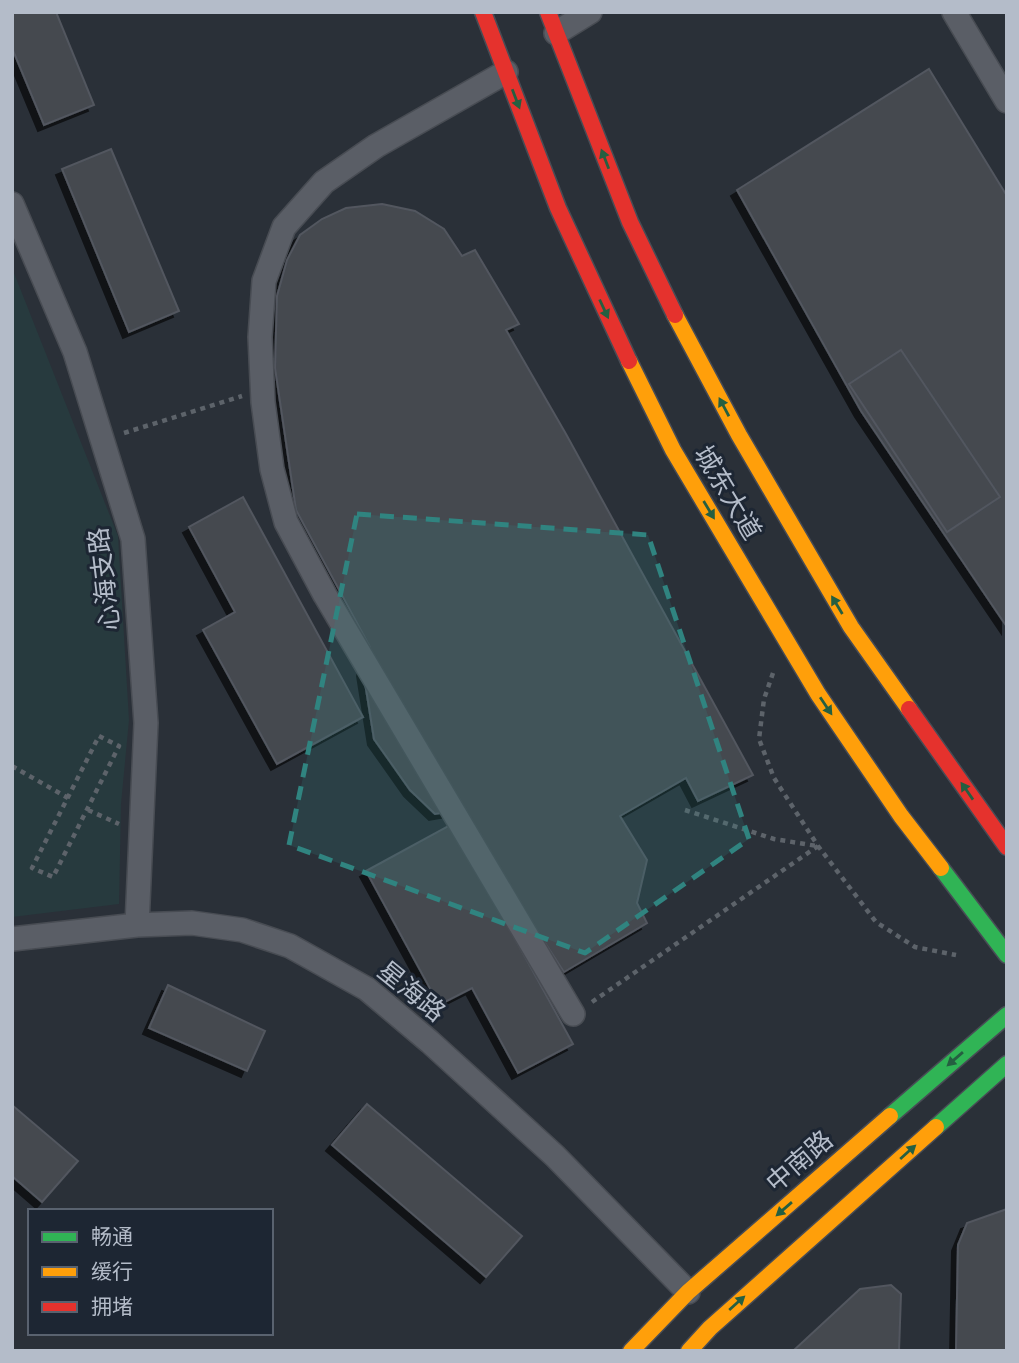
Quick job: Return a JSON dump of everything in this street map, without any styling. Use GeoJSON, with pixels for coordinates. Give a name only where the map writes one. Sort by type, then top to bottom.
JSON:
{"type":"FeatureCollection","features":[{"type":"Feature","properties":{"kind":"main road","name":"城东大道"},"geometry":{"type":"LineString","coordinates":[[484,12],[558,208],[673,450],[818,694],[901,816],[1007,955]]}},
{"type":"Feature","properties":{"kind":"main road","name":"城东大道"},"geometry":{"type":"LineString","coordinates":[[552,22],[630,222],[681,328],[738,435],[850,627],[1007,847]]}},
{"type":"Feature","properties":{"kind":"main road","name":"中南路"},"geometry":{"type":"LineString","coordinates":[[631,1351],[688,1292],[1007,1015]]}},
{"type":"Feature","properties":{"kind":"main road"},"geometry":{"type":"LineString","coordinates":[[688,1351],[710,1328],[1007,1064]]}},
{"type":"Feature","properties":{"kind":"street"},"geometry":{"type":"LineString","coordinates":[[552,22],[590,12]]}},
{"type":"Feature","properties":{"kind":"street"},"geometry":{"type":"LineString","coordinates":[[954,12],[1007,101]]}},
{"type":"Feature","properties":{"kind":"street"},"geometry":{"type":"LineString","coordinates":[[506,72],[376,146],[324,182],[284,227],[264,281],[260,337],[263,390],[272,469],[286,522],[325,595],[573,1014]]}},
{"type":"Feature","properties":{"kind":"street","name":"心海支路"},"geometry":{"type":"LineString","coordinates":[[12,204],[75,352],[133,539],[146,723],[137,925]]}},
{"type":"Feature","properties":{"kind":"street","name":"星海路"},"geometry":{"type":"LineString","coordinates":[[12,939],[137,925],[192,923],[242,930],[290,946],[367,989],[555,1156],[688,1292]]}},
{"type":"Feature","properties":{"kind":"path"},"geometry":{"type":"LineString","coordinates":[[103,440],[263,390]]}},
{"type":"Feature","properties":{"kind":"path"},"geometry":{"type":"LineString","coordinates":[[786,639],[764,699],[759,739],[774,778],[818,846],[876,922],[915,947],[956,955]]}},
{"type":"Feature","properties":{"kind":"path"},"geometry":{"type":"LineString","coordinates":[[99,736],[119,746],[88,810],[53,877],[32,868],[99,736]]}},
{"type":"Feature","properties":{"kind":"path"},"geometry":{"type":"LineString","coordinates":[[12,766],[68,798]]}},
{"type":"Feature","properties":{"kind":"path"},"geometry":{"type":"LineString","coordinates":[[88,810],[139,834]]}},
{"type":"Feature","properties":{"kind":"path"},"geometry":{"type":"LineString","coordinates":[[685,810],[774,839],[818,846]]}},
{"type":"Feature","properties":{"kind":"path"},"geometry":{"type":"LineString","coordinates":[[573,1014],[818,846]]}},
{"type":"Feature","properties":{"kind":"highlighted area"},"geometry":{"type":"Polygon","coordinates":[[[357,514],[648,535],[749,839],[585,953],[289,845],[357,514]]]}},
{"type":"Feature","properties":{"kind":"green space"},"geometry":{"type":"Polygon","coordinates":[[[12,268],[118,536],[129,720],[121,804],[119,904],[12,917],[12,268]]]}},
{"type":"Feature","properties":{"kind":"building"},"geometry":{"type":"Polygon","coordinates":[[[12,12],[56,12],[94,105],[44,125],[12,48],[12,12]]]}},
{"type":"Feature","properties":{"kind":"building"},"geometry":{"type":"Polygon","coordinates":[[[929,69],[1007,196],[1007,627],[861,411],[737,190],[929,69]]]}},
{"type":"Feature","properties":{"kind":"building"},"geometry":{"type":"Polygon","coordinates":[[[111,149],[179,311],[129,332],[62,169],[111,149]]]}},
{"type":"Feature","properties":{"kind":"building"},"geometry":{"type":"Polygon","coordinates":[[[382,204],[415,211],[444,229],[462,256],[475,250],[519,324],[506,330],[753,775],[698,801],[686,778],[620,816],[647,860],[637,903],[647,923],[564,972],[463,809],[435,814],[410,790],[374,739],[363,670],[370,647],[296,510],[275,368],[277,296],[287,260],[300,235],[322,219],[346,208],[382,204]]]}},
{"type":"Feature","properties":{"kind":"building"},"geometry":{"type":"Polygon","coordinates":[[[901,350],[1000,497],[947,532],[849,384],[901,350]]]}},
{"type":"Feature","properties":{"kind":"building"},"geometry":{"type":"Polygon","coordinates":[[[243,497],[363,717],[277,764],[203,630],[235,612],[189,527],[243,497]]]}},
{"type":"Feature","properties":{"kind":"building"},"geometry":{"type":"Polygon","coordinates":[[[452,824],[573,1044],[518,1073],[472,988],[439,1005],[366,871],[452,824]]]}},
{"type":"Feature","properties":{"kind":"building"},"geometry":{"type":"Polygon","coordinates":[[[168,985],[265,1031],[247,1071],[149,1028],[168,985]]]}},
{"type":"Feature","properties":{"kind":"building"},"geometry":{"type":"Polygon","coordinates":[[[367,1104],[522,1236],[486,1277],[332,1145],[367,1104]]]}},
{"type":"Feature","properties":{"kind":"building"},"geometry":{"type":"Polygon","coordinates":[[[12,1105],[78,1161],[42,1202],[12,1176],[12,1105]]]}},
{"type":"Feature","properties":{"kind":"building"},"geometry":{"type":"Polygon","coordinates":[[[1007,1209],[1007,1351],[956,1351],[958,1245],[967,1223],[1007,1209]]]}},
{"type":"Feature","properties":{"kind":"building"},"geometry":{"type":"Polygon","coordinates":[[[891,1285],[901,1294],[899,1351],[793,1351],[860,1289],[891,1285]]]}},
{"type":"Feature","properties":{"kind":"traffic: fast"},"geometry":{"type":"LineString","coordinates":[[941,868],[1007,955]]}},
{"type":"Feature","properties":{"kind":"traffic: fast"},"geometry":{"type":"LineString","coordinates":[[890,1116],[1007,1015]]}},
{"type":"Feature","properties":{"kind":"traffic: fast"},"geometry":{"type":"LineString","coordinates":[[936,1127],[1007,1064]]}},
{"type":"Feature","properties":{"kind":"traffic: slow"},"geometry":{"type":"LineString","coordinates":[[675,315],[739,435],[851,627],[909,709]]}},
{"type":"Feature","properties":{"kind":"traffic: slow"},"geometry":{"type":"LineString","coordinates":[[629,361],[673,450],[818,694],[901,816],[941,868]]}},
{"type":"Feature","properties":{"kind":"traffic: slow"},"geometry":{"type":"LineString","coordinates":[[631,1351],[688,1292],[890,1116]]}},
{"type":"Feature","properties":{"kind":"traffic: slow"},"geometry":{"type":"LineString","coordinates":[[689,1351],[710,1328],[936,1127]]}},
{"type":"Feature","properties":{"kind":"traffic: jam"},"geometry":{"type":"LineString","coordinates":[[483,12],[558,208],[629,361]]}},
{"type":"Feature","properties":{"kind":"traffic: jam"},"geometry":{"type":"LineString","coordinates":[[548,12],[630,222],[675,315]]}},
{"type":"Feature","properties":{"kind":"traffic: jam"},"geometry":{"type":"LineString","coordinates":[[909,709],[1007,847]]}}]}
